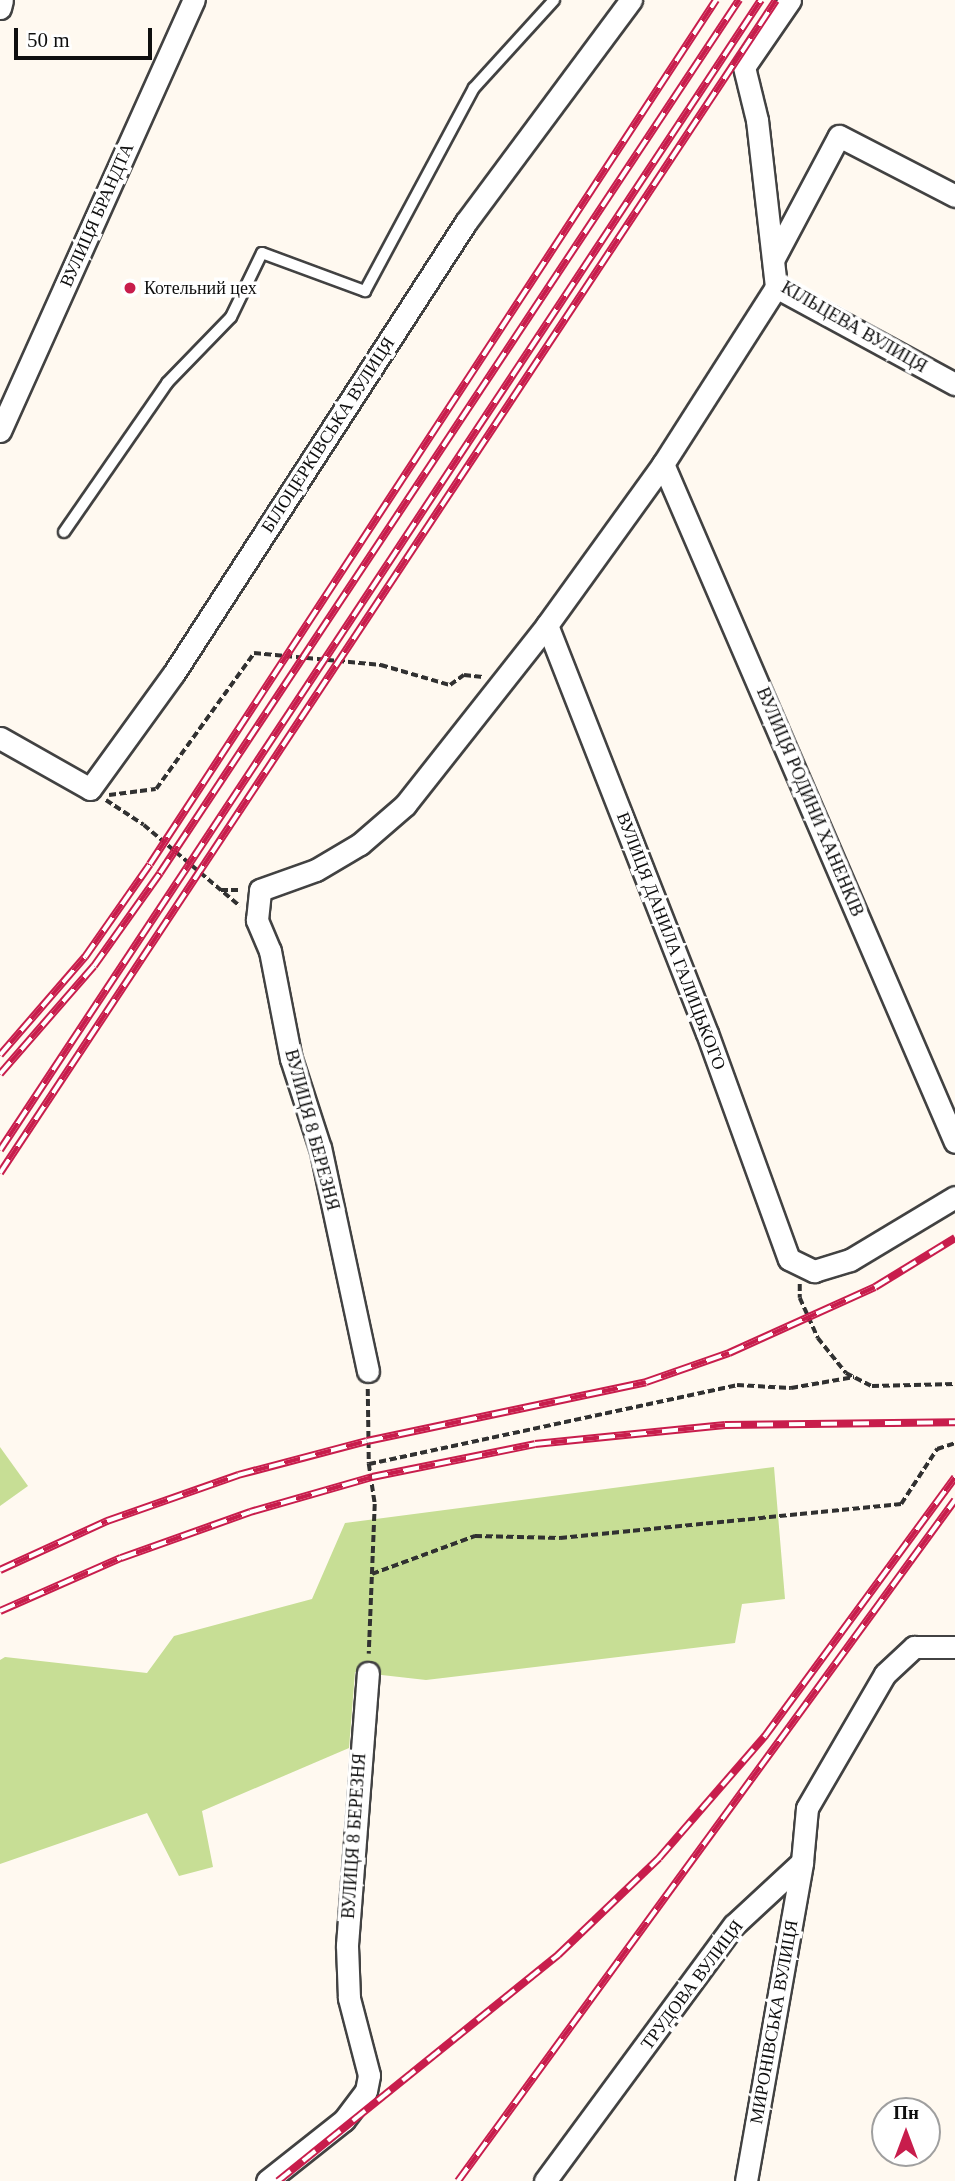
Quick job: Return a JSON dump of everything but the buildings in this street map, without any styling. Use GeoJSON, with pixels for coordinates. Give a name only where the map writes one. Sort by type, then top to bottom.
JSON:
{"type":"FeatureCollection","features":[{"type":"Feature","properties":{"kind":"street"},"geometry":{"type":"LineString","coordinates":[[0,8],[2,0]]}},
{"type":"Feature","properties":{"kind":"street","name":"ВУЛИЦЯ БРАНДТА"},"geometry":{"type":"LineString","coordinates":[[0,431],[194,0]]}},
{"type":"Feature","properties":{"kind":"street","name":"БІЛОЦЕРКІВСЬКА ВУЛИЦЯ"},"geometry":{"type":"LineString","coordinates":[[0,738],[90,789],[174,673],[466,222],[631,0]]}},
{"type":"Feature","properties":{"kind":"street","name":"КІЛЬЦЕВА ВУЛИЦЯ"},"geometry":{"type":"LineString","coordinates":[[790,0],[744,67],[757,120],[776,287],[955,384]]}},
{"type":"Feature","properties":{"kind":"street"},"geometry":{"type":"LineString","coordinates":[[774,258],[839,136],[955,196]]}},
{"type":"Feature","properties":{"kind":"street"},"geometry":{"type":"LineString","coordinates":[[504,679],[547,625],[663,464],[776,287]]}},
{"type":"Feature","properties":{"kind":"street","name":"ВУЛИЦЯ РОДИНИ ХАНЕНКІВ"},"geometry":{"type":"LineString","coordinates":[[663,464],[955,1142]]}},
{"type":"Feature","properties":{"kind":"street","name":"ВУЛИЦЯ ДАНИЛА ГАЛИЦЬКОГО"},"geometry":{"type":"LineString","coordinates":[[547,625],[795,1264]]}},
{"type":"Feature","properties":{"kind":"street","name":"ВУЛИЦЯ 8 БЕРЕЗНЯ"},"geometry":{"type":"LineString","coordinates":[[368,1371],[320,1148],[291,1059],[270,951],[257,920],[260,890],[316,870],[378,828],[405,805],[504,679]]}},
{"type":"Feature","properties":{"kind":"street"},"geometry":{"type":"LineString","coordinates":[[795,1264],[814,1271],[850,1260],[955,1197]]}},
{"type":"Feature","properties":{"kind":"street"},"geometry":{"type":"LineString","coordinates":[[802,1862],[807,1808],[885,1674],[914,1647],[955,1647]]}},
{"type":"Feature","properties":{"kind":"street","name":"ВУЛИЦЯ 8 БЕРЕЗНЯ"},"geometry":{"type":"LineString","coordinates":[[267,2181],[360,2105],[369,2075],[349,1998],[347,1945],[368,1674]]}},
{"type":"Feature","properties":{"kind":"street","name":"ТРУДОВА ВУЛИЦЯ"},"geometry":{"type":"LineString","coordinates":[[545,2181],[734,1925],[802,1862]]}},
{"type":"Feature","properties":{"kind":"street","name":"МИРОНІВСЬКА ВУЛИЦЯ"},"geometry":{"type":"LineString","coordinates":[[746,2181],[802,1862]]}},
{"type":"Feature","properties":{"kind":"lane"},"geometry":{"type":"LineString","coordinates":[[64,532],[167,383],[231,317],[262,253],[365,291],[474,88],[554,0]]}},
{"type":"Feature","properties":{"kind":"path"},"geometry":{"type":"LineString","coordinates":[[257,920],[144,825],[100,796],[156,789],[254,653],[381,665],[450,685],[464,675],[504,679]]}},
{"type":"Feature","properties":{"kind":"path"},"geometry":{"type":"LineString","coordinates":[[795,1264],[800,1298],[818,1338],[854,1377],[872,1385],[955,1384]]}},
{"type":"Feature","properties":{"kind":"path"},"geometry":{"type":"LineString","coordinates":[[368,1371],[369,1464],[375,1504],[368,1674]]}},
{"type":"Feature","properties":{"kind":"path"},"geometry":{"type":"LineString","coordinates":[[369,1464],[737,1385],[791,1388],[854,1377]]}},
{"type":"Feature","properties":{"kind":"path"},"geometry":{"type":"LineString","coordinates":[[372,1574],[475,1536],[560,1538],[901,1504],[937,1450],[955,1443]]}},
{"type":"Feature","properties":{"kind":"green space"},"geometry":{"type":"Polygon","coordinates":[[[0,1447],[28,1486],[0,1506],[0,1447]]]}},
{"type":"Feature","properties":{"kind":"green space"},"geometry":{"type":"Polygon","coordinates":[[[774,1467],[785,1599],[742,1604],[735,1643],[426,1680],[355,1672],[349,1748],[202,1811],[213,1867],[179,1876],[147,1813],[0,1864],[0,1660],[5,1657],[147,1673],[174,1636],[312,1599],[345,1523],[774,1467]]]}},
{"type":"Feature","properties":{"kind":"railway"},"geometry":{"type":"LineString","coordinates":[[0,1055],[85,957],[150,864],[716,0]]}},
{"type":"Feature","properties":{"kind":"railway"},"geometry":{"type":"LineString","coordinates":[[0,1074],[94,966],[160,873],[739,0]]}},
{"type":"Feature","properties":{"kind":"railway"},"geometry":{"type":"LineString","coordinates":[[0,1150],[761,0]]}},
{"type":"Feature","properties":{"kind":"railway"},"geometry":{"type":"LineString","coordinates":[[0,1173],[776,0]]}},
{"type":"Feature","properties":{"kind":"railway"},"geometry":{"type":"LineString","coordinates":[[0,1570],[107,1521],[238,1475],[367,1441],[646,1382],[729,1353],[875,1287],[955,1238]]}},
{"type":"Feature","properties":{"kind":"railway"},"geometry":{"type":"LineString","coordinates":[[0,1611],[121,1558],[250,1512],[372,1477],[535,1444],[725,1425],[955,1422]]}},
{"type":"Feature","properties":{"kind":"railway"},"geometry":{"type":"LineString","coordinates":[[278,2181],[558,1955],[659,1858],[765,1736],[955,1477]]}},
{"type":"Feature","properties":{"kind":"railway"},"geometry":{"type":"LineString","coordinates":[[458,2181],[955,1500]]}},
{"type":"Feature","properties":{"kind":"place","name":"Котельний цех"},"geometry":{"type":"Point","coordinates":[130,288]}}]}
